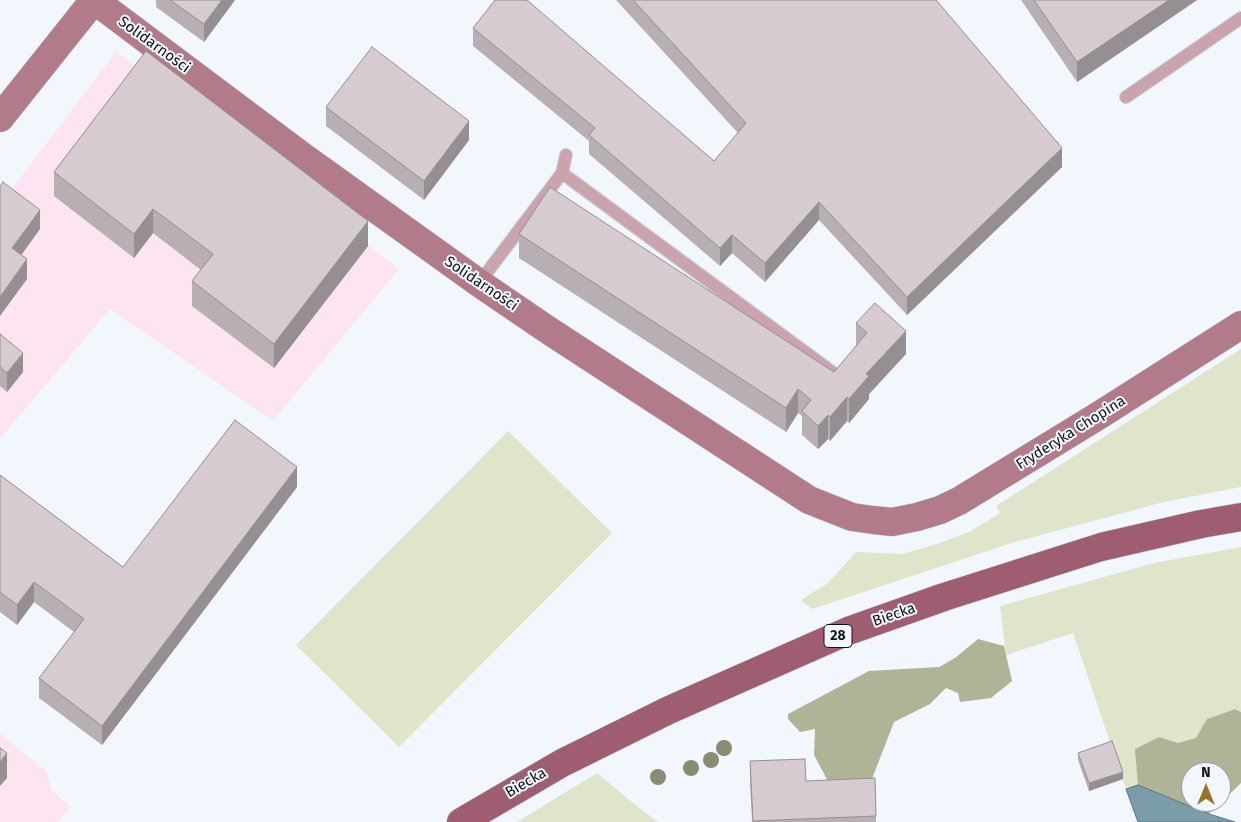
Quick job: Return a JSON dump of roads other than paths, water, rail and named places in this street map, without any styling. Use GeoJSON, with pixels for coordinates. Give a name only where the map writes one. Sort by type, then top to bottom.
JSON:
{"type":"FeatureCollection","features":[{"type":"Feature","properties":{"kind":"main road","name":"Biecka"},"geometry":{"type":"LineString","coordinates":[[461,822],[562,763],[668,710],[848,632],[944,597],[1101,547],[1201,524],[1241,517]]}},
{"type":"Feature","properties":{"kind":"street"},"geometry":{"type":"LineString","coordinates":[[0,118],[94,0]]}},
{"type":"Feature","properties":{"kind":"street","name":"Solidarności"},"geometry":{"type":"LineString","coordinates":[[94,0],[302,156],[479,283],[556,335],[809,500],[852,516],[892,522]]}},
{"type":"Feature","properties":{"kind":"street","name":"Fryderyka Chopina"},"geometry":{"type":"LineString","coordinates":[[892,522],[940,510],[978,491],[1241,325]]}},
{"type":"Feature","properties":{"kind":"lane"},"geometry":{"type":"LineString","coordinates":[[1126,97],[1241,18]]}},
{"type":"Feature","properties":{"kind":"lane"},"geometry":{"type":"LineString","coordinates":[[479,283],[562,173],[566,155]]}},
{"type":"Feature","properties":{"kind":"lane"},"geometry":{"type":"LineString","coordinates":[[562,173],[834,374]]}},
{"type":"Feature","properties":{"kind":"water"},"geometry":{"type":"Polygon","coordinates":[[[1138,785],[1181,803],[1181,812],[1204,812],[1235,822],[1138,822],[1126,789],[1138,785]]]}}]}
